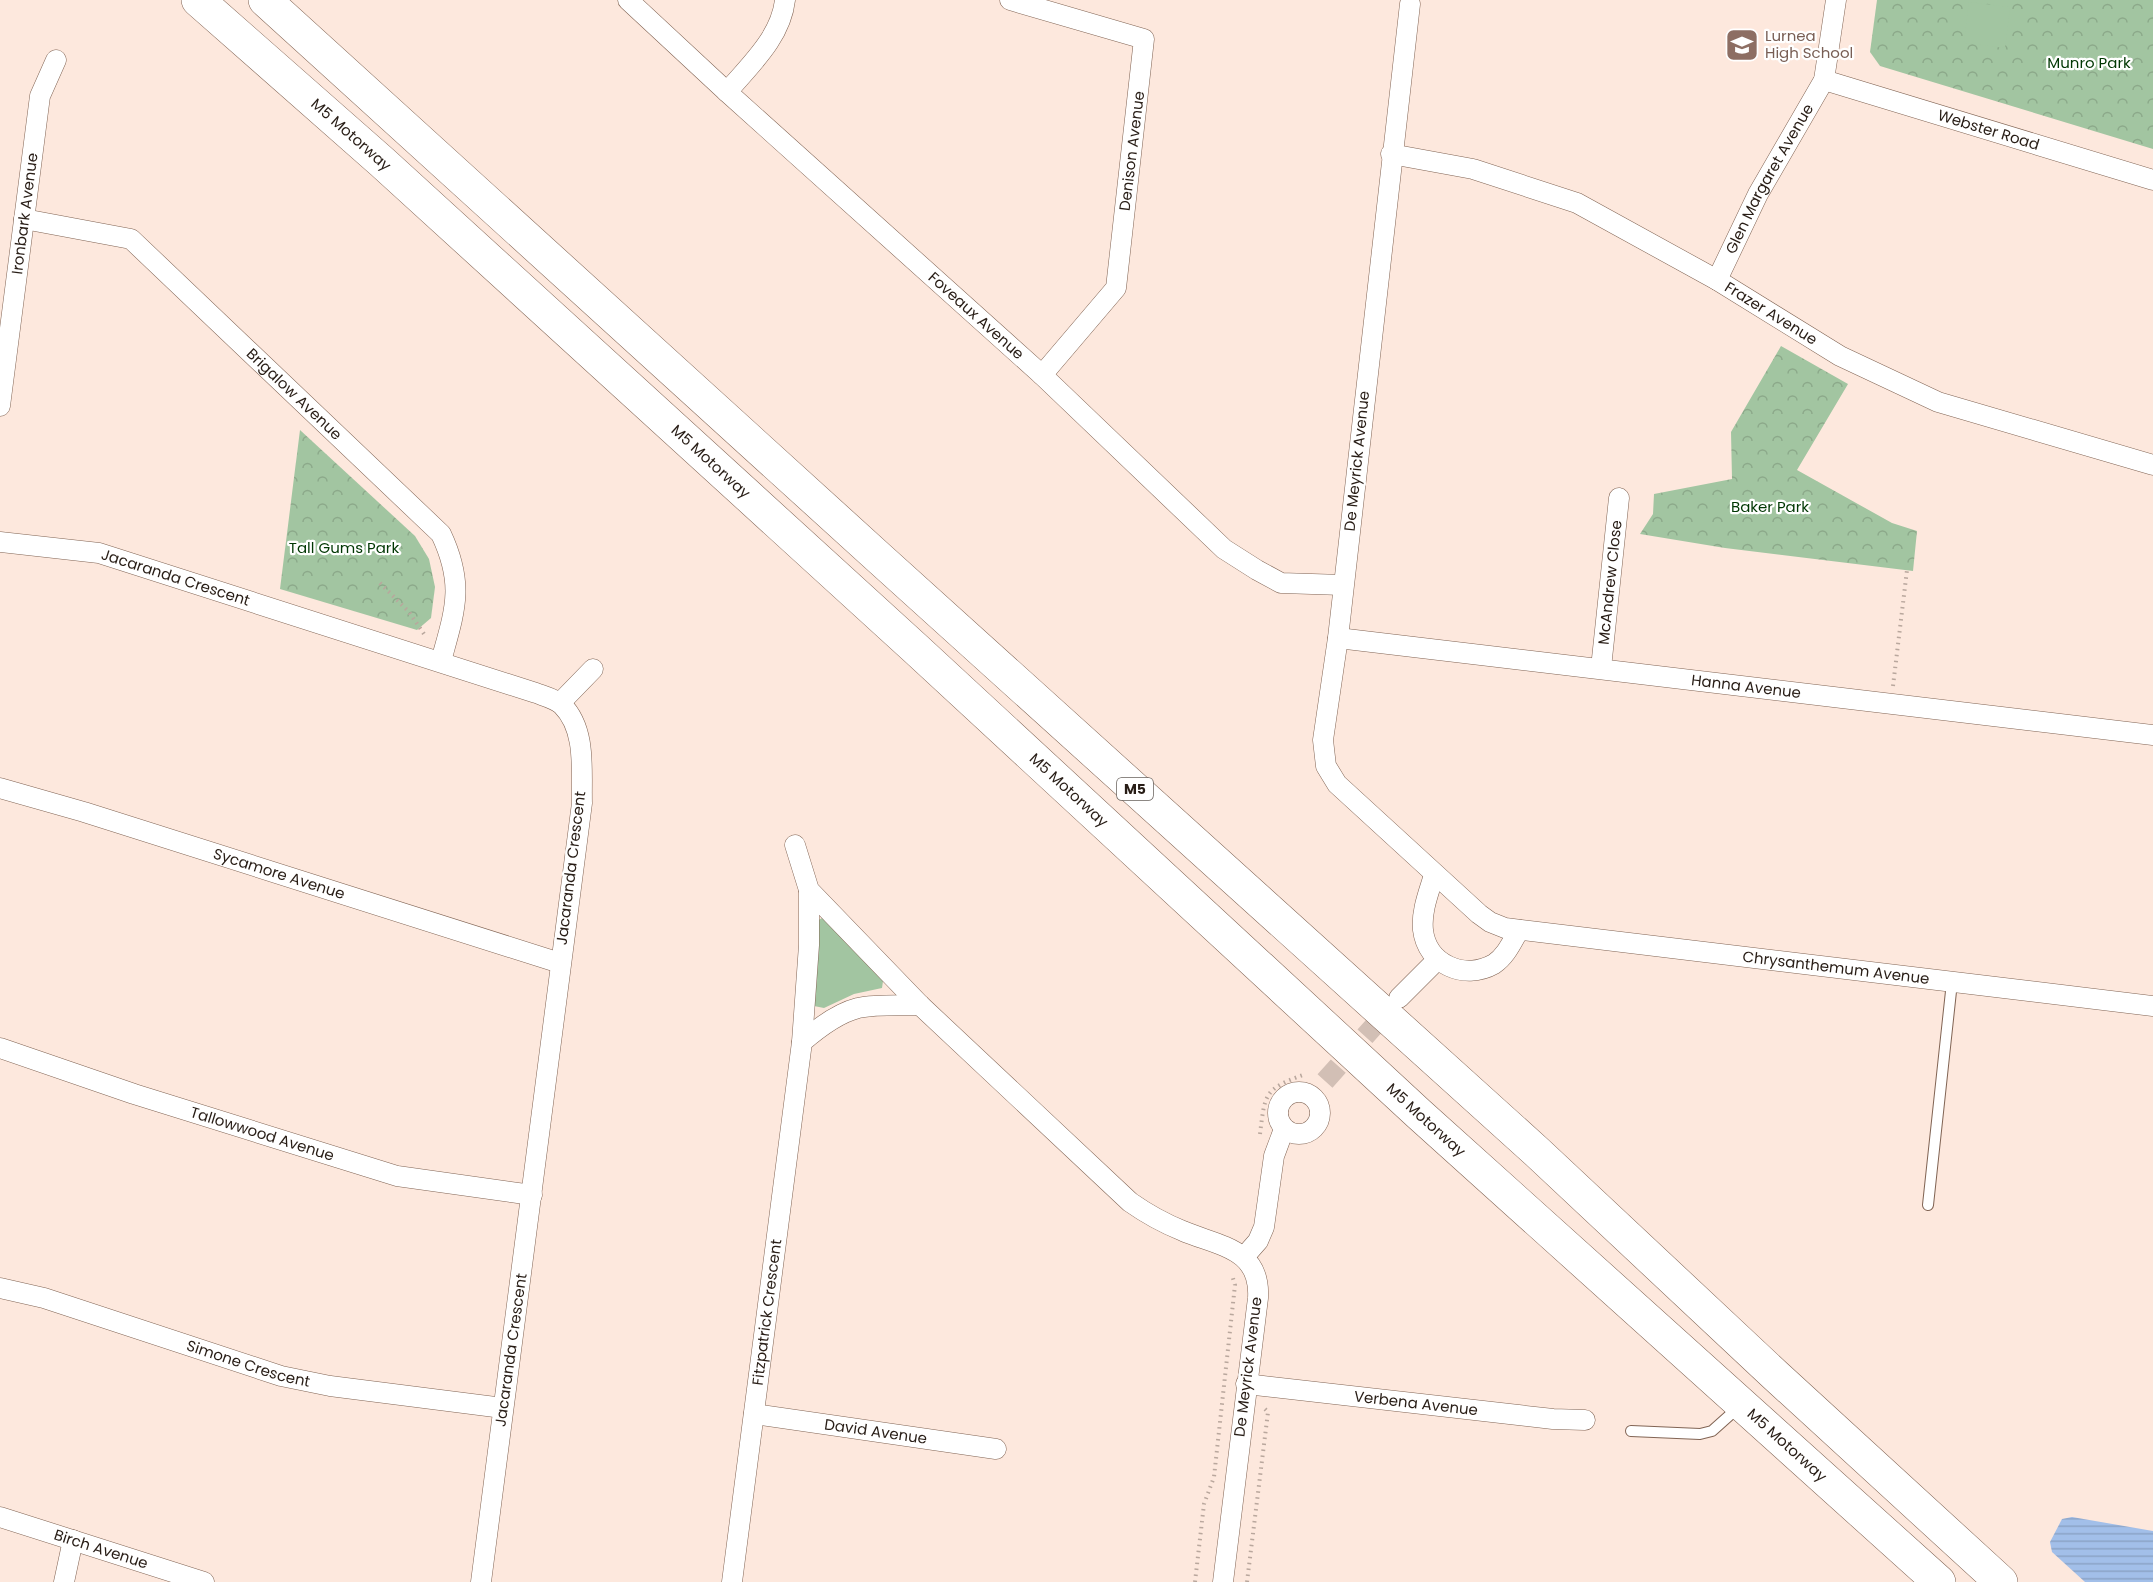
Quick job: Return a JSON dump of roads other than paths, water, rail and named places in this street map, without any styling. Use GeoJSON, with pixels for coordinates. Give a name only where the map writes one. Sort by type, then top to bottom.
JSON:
{"type":"FeatureCollection","features":[{"type":"Feature","properties":{"kind":"highway","name":"M5 Motorway"},"geometry":{"type":"LineString","coordinates":[[198,0],[390,170],[908,641],[1419,1114],[1743,1403],[1939,1582]]}},
{"type":"Feature","properties":{"kind":"highway","name":"M5"},"geometry":{"type":"LineString","coordinates":[[265,0],[1537,1152],[2001,1582]]}},
{"type":"Feature","properties":{"kind":"street","name":"Foveaux Avenue"},"geometry":{"type":"LineString","coordinates":[[628,0],[1042,375],[1224,549],[1281,583],[1343,585]]}},
{"type":"Feature","properties":{"kind":"street"},"geometry":{"type":"LineString","coordinates":[[727,92],[771,39],[780,24],[785,0]]}},
{"type":"Feature","properties":{"kind":"street","name":"Denison Avenue"},"geometry":{"type":"LineString","coordinates":[[1010,0],[1144,39],[1116,288],[1042,375]]}},
{"type":"Feature","properties":{"kind":"street"},"geometry":{"type":"LineString","coordinates":[[1824,80],[1836,0]]}},
{"type":"Feature","properties":{"kind":"street","name":"De Meyrick Avenue"},"geometry":{"type":"LineString","coordinates":[[1410,4],[1391,154],[1338,638],[1323,740],[1326,766],[1337,784],[1479,914]]}},
{"type":"Feature","properties":{"kind":"street","name":"Ironbark Avenue"},"geometry":{"type":"LineString","coordinates":[[0,406],[40,96],[56,60]]}},
{"type":"Feature","properties":{"kind":"street","name":"Webster Road"},"geometry":{"type":"LineString","coordinates":[[1824,80],[2153,180]]}},
{"type":"Feature","properties":{"kind":"street","name":"Glen Margaret Avenue"},"geometry":{"type":"LineString","coordinates":[[1716,280],[1758,194],[1824,80]]}},
{"type":"Feature","properties":{"kind":"street","name":"Frazer Avenue"},"geometry":{"type":"LineString","coordinates":[[1391,154],[1473,169],[1578,202],[1716,280],[1840,356],[1938,402],[2153,465]]}},
{"type":"Feature","properties":{"kind":"street","name":"Brigalow Avenue"},"geometry":{"type":"LineString","coordinates":[[24,219],[131,239],[441,534],[452,556],[456,585],[454,612],[441,661]]}},
{"type":"Feature","properties":{"kind":"street","name":"McAndrew Close"},"geometry":{"type":"LineString","coordinates":[[1600,668],[1619,498]]}},
{"type":"Feature","properties":{"kind":"street","name":"Jacaranda Crescent"},"geometry":{"type":"LineString","coordinates":[[0,542],[99,553],[441,661],[560,703],[574,722],[580,739],[582,803],[481,1582]]}},
{"type":"Feature","properties":{"kind":"street","name":"Hanna Avenue"},"geometry":{"type":"LineString","coordinates":[[1338,638],[2153,735]]}},
{"type":"Feature","properties":{"kind":"street"},"geometry":{"type":"LineString","coordinates":[[560,703],[593,669]]}},
{"type":"Feature","properties":{"kind":"street","name":"Sycamore Avenue"},"geometry":{"type":"LineString","coordinates":[[0,788],[84,812],[560,963]]}},
{"type":"Feature","properties":{"kind":"street","name":"Fitzpatrick Crescent"},"geometry":{"type":"LineString","coordinates":[[732,1582],[801,1042],[809,945],[809,890],[795,845]]}},
{"type":"Feature","properties":{"kind":"street"},"geometry":{"type":"LineString","coordinates":[[1434,875],[1425,906],[1423,928],[1428,946],[1443,965],[1459,970],[1487,967],[1503,956],[1519,930]]}},
{"type":"Feature","properties":{"kind":"street","name":"Fitzpatrick Crescent"},"geometry":{"type":"LineString","coordinates":[[809,890],[920,1005],[1130,1202],[1156,1220],[1229,1248],[1244,1257]]}},
{"type":"Feature","properties":{"kind":"street","name":"Chrysanthemum Avenue"},"geometry":{"type":"LineString","coordinates":[[1479,914],[1497,925],[1519,930],[2153,1006]]}},
{"type":"Feature","properties":{"kind":"street"},"geometry":{"type":"LineString","coordinates":[[1399,998],[1437,960]]}},
{"type":"Feature","properties":{"kind":"street"},"geometry":{"type":"LineString","coordinates":[[801,1042],[845,1013],[860,1008],[920,1005]]}},
{"type":"Feature","properties":{"kind":"street","name":"Tallowwood Avenue"},"geometry":{"type":"LineString","coordinates":[[0,1048],[134,1094],[397,1176],[532,1195]]}},
{"type":"Feature","properties":{"kind":"street"},"geometry":{"type":"LineString","coordinates":[[1244,1257],[1258,1241],[1264,1227],[1274,1156],[1284,1129],[1278,1115],[1281,1101],[1292,1092],[1319,1089],[1318,1101],[1321,1114],[1316,1127],[1304,1134],[1284,1129]]}},
{"type":"Feature","properties":{"kind":"street","name":"De Meyrick Avenue"},"geometry":{"type":"LineString","coordinates":[[1223,1582],[1258,1289],[1255,1271],[1244,1257]]}},
{"type":"Feature","properties":{"kind":"street","name":"Simone Crescent"},"geometry":{"type":"LineString","coordinates":[[0,1288],[44,1298],[281,1376],[330,1386],[503,1408]]}},
{"type":"Feature","properties":{"kind":"street","name":"Verbena Avenue"},"geometry":{"type":"LineString","coordinates":[[1246,1384],[1553,1419],[1586,1420]]}},
{"type":"Feature","properties":{"kind":"street","name":"David Avenue"},"geometry":{"type":"LineString","coordinates":[[754,1414],[996,1449]]}},
{"type":"Feature","properties":{"kind":"street","name":"Birch Avenue"},"geometry":{"type":"LineString","coordinates":[[0,1517],[204,1582]]}},
{"type":"Feature","properties":{"kind":"street"},"geometry":{"type":"LineString","coordinates":[[64,1582],[73,1540]]}},
{"type":"Feature","properties":{"kind":"lane"},"geometry":{"type":"LineString","coordinates":[[1928,1205],[1952,982]]}},
{"type":"Feature","properties":{"kind":"lane"},"geometry":{"type":"LineString","coordinates":[[1631,1431],[1686,1434],[1712,1431],[1743,1403]]}},
{"type":"Feature","properties":{"kind":"water"},"geometry":{"type":"Polygon","coordinates":[[[2072,1517],[2153,1531],[2153,1582],[2085,1582],[2052,1552],[2050,1542],[2062,1519],[2072,1517]]]}},
{"type":"Feature","properties":{"kind":"tunnel"},"geometry":{"type":"LineString","coordinates":[[1325,1081],[1391,1007]]}},
{"type":"Feature","properties":{"kind":"place","name":"Lurnea High School"},"geometry":{"type":"Point","coordinates":[1742,45]}},
{"type":"Feature","properties":{"kind":"park label","name":"Munro Park"},"geometry":{"type":"Point","coordinates":[2089,63]}},
{"type":"Feature","properties":{"kind":"park label","name":"Baker Park"},"geometry":{"type":"Point","coordinates":[1770,507]}},
{"type":"Feature","properties":{"kind":"park label","name":"Tall Gums Park"},"geometry":{"type":"Point","coordinates":[344,548]}}]}
